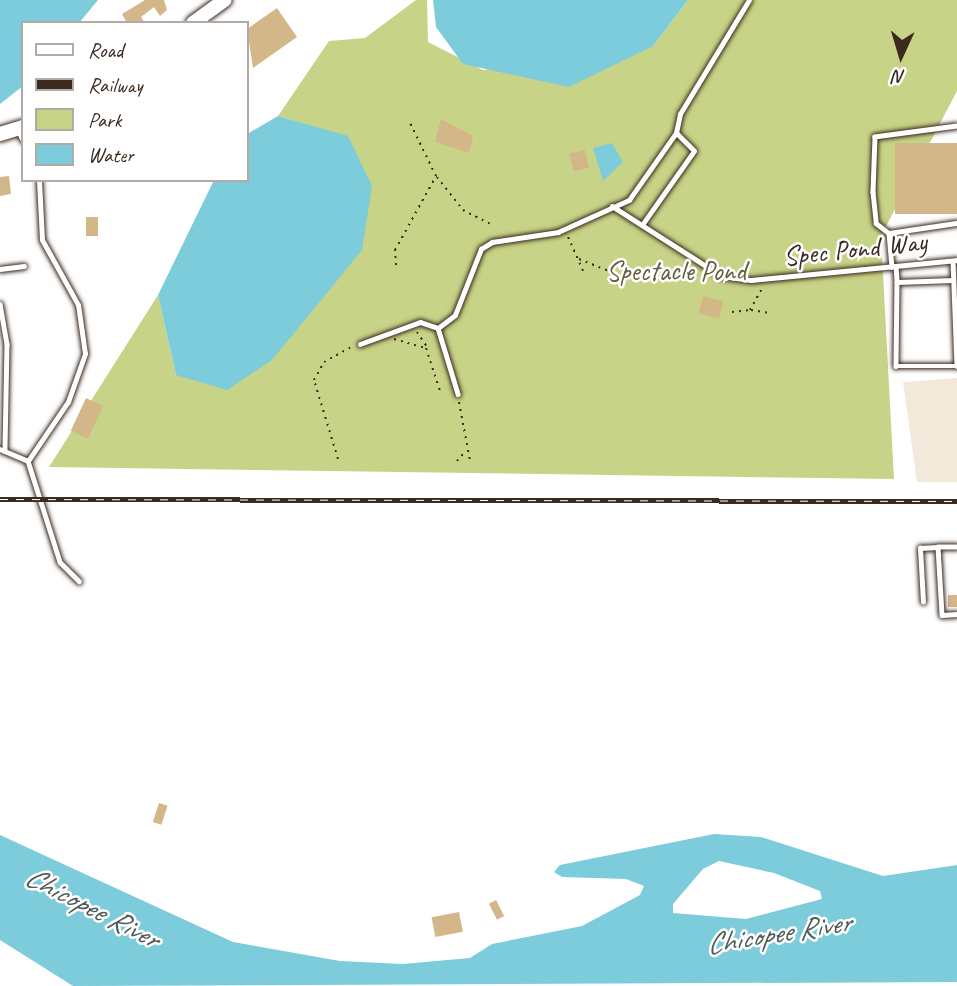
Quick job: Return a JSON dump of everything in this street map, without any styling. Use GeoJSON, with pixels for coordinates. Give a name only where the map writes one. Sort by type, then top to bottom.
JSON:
{"type":"FeatureCollection","features":[{"type":"Feature","properties":{"kind":"main road"},"geometry":{"type":"LineString","coordinates":[[196,21],[225,0]]}},
{"type":"Feature","properties":{"kind":"main road"},"geometry":{"type":"LineString","coordinates":[[0,134],[21,132]]}},
{"type":"Feature","properties":{"kind":"lane"},"geometry":{"type":"LineString","coordinates":[[438,328],[455,315],[481,249],[565,229],[610,206],[629,200],[676,132],[686,103],[750,0]]}},
{"type":"Feature","properties":{"kind":"lane"},"geometry":{"type":"LineString","coordinates":[[955,260],[953,280],[956,366],[897,366],[897,282],[889,233],[876,223],[875,137],[957,126]]}},
{"type":"Feature","properties":{"kind":"lane"},"geometry":{"type":"LineString","coordinates":[[642,226],[694,151],[676,132]]}},
{"type":"Feature","properties":{"kind":"lane"},"geometry":{"type":"LineString","coordinates":[[28,461],[68,402],[85,354],[78,305],[42,240],[39,182]]}},
{"type":"Feature","properties":{"kind":"lane","name":"Spec Pond Way"},"geometry":{"type":"LineString","coordinates":[[610,206],[722,276],[763,279],[955,260]]}},
{"type":"Feature","properties":{"kind":"lane"},"geometry":{"type":"LineString","coordinates":[[889,233],[957,223]]}},
{"type":"Feature","properties":{"kind":"lane"},"geometry":{"type":"LineString","coordinates":[[0,270],[24,266]]}},
{"type":"Feature","properties":{"kind":"lane"},"geometry":{"type":"LineString","coordinates":[[897,282],[953,280]]}},
{"type":"Feature","properties":{"kind":"lane"},"geometry":{"type":"LineString","coordinates":[[0,304],[8,344],[3,450],[28,461],[60,562],[79,580]]}},
{"type":"Feature","properties":{"kind":"lane"},"geometry":{"type":"LineString","coordinates":[[360,344],[420,322],[438,328]]}},
{"type":"Feature","properties":{"kind":"lane"},"geometry":{"type":"LineString","coordinates":[[438,328],[458,394]]}},
{"type":"Feature","properties":{"kind":"lane"},"geometry":{"type":"LineString","coordinates":[[939,547],[942,615],[957,614]]}},
{"type":"Feature","properties":{"kind":"lane"},"geometry":{"type":"LineString","coordinates":[[923,602],[920,548],[957,547]]}},
{"type":"Feature","properties":{"kind":"path"},"geometry":{"type":"LineString","coordinates":[[410,123],[436,176],[463,210],[490,224]]}},
{"type":"Feature","properties":{"kind":"path"},"geometry":{"type":"LineString","coordinates":[[397,265],[395,250],[436,176]]}},
{"type":"Feature","properties":{"kind":"path"},"geometry":{"type":"LineString","coordinates":[[565,229],[583,271]]}},
{"type":"Feature","properties":{"kind":"path"},"geometry":{"type":"LineString","coordinates":[[578,258],[613,273]]}},
{"type":"Feature","properties":{"kind":"path"},"geometry":{"type":"LineString","coordinates":[[750,310],[763,279]]}},
{"type":"Feature","properties":{"kind":"path"},"geometry":{"type":"LineString","coordinates":[[732,312],[750,310],[770,313]]}},
{"type":"Feature","properties":{"kind":"path"},"geometry":{"type":"LineString","coordinates":[[414,331],[423,336],[440,391]]}},
{"type":"Feature","properties":{"kind":"path"},"geometry":{"type":"LineString","coordinates":[[381,343],[403,335]]}},
{"type":"Feature","properties":{"kind":"path"},"geometry":{"type":"LineString","coordinates":[[393,339],[413,342],[429,355]]}},
{"type":"Feature","properties":{"kind":"path"},"geometry":{"type":"LineString","coordinates":[[338,459],[314,380],[324,362],[360,344]]}},
{"type":"Feature","properties":{"kind":"path"},"geometry":{"type":"LineString","coordinates":[[352,347],[359,352]]}},
{"type":"Feature","properties":{"kind":"path"},"geometry":{"type":"LineString","coordinates":[[458,394],[465,452],[470,461]]}},
{"type":"Feature","properties":{"kind":"path"},"geometry":{"type":"LineString","coordinates":[[457,461],[465,452]]}},
{"type":"Feature","properties":{"kind":"shaded area"},"geometry":{"type":"Polygon","coordinates":[[[957,378],[957,482],[917,482],[903,382],[957,378]]]}},
{"type":"Feature","properties":{"kind":"green space","name":"Spectacle Pond"},"geometry":{"type":"Polygon","coordinates":[[[416,0],[427,0],[428,42],[483,70],[653,46],[688,0],[957,0],[957,91],[881,236],[894,479],[49,467],[158,295],[176,375],[283,345],[304,316],[348,137],[278,116],[329,41],[365,38],[416,0]]]}},
{"type":"Feature","properties":{"kind":"water"},"geometry":{"type":"Polygon","coordinates":[[[0,0],[98,0],[81,21],[21,21],[21,88],[0,104],[0,0]]]}},
{"type":"Feature","properties":{"kind":"water"},"geometry":{"type":"Polygon","coordinates":[[[433,0],[688,0],[653,46],[569,87],[463,64],[436,27],[433,0]]]}},
{"type":"Feature","properties":{"kind":"water"},"geometry":{"type":"Polygon","coordinates":[[[278,116],[348,136],[372,186],[362,250],[272,360],[227,390],[176,375],[158,295],[213,182],[248,182],[248,133],[278,116]]]}},
{"type":"Feature","properties":{"kind":"water"},"geometry":{"type":"Polygon","coordinates":[[[612,143],[623,162],[603,181],[593,148],[612,143]]]}},
{"type":"Feature","properties":{"kind":"water","name":"Chicopee River"},"geometry":{"type":"Polygon","coordinates":[[[714,834],[761,837],[883,876],[957,865],[957,982],[73,986],[0,940],[0,835],[233,942],[340,961],[403,964],[470,958],[492,944],[582,926],[640,895],[644,886],[626,879],[562,877],[554,872],[560,865],[714,834]],[[719,861],[703,869],[673,904],[673,913],[746,919],[822,899],[820,891],[774,873],[719,861]]]}},
{"type":"Feature","properties":{"kind":"building"},"geometry":{"type":"Polygon","coordinates":[[[145,0],[164,0],[167,10],[160,16],[154,7],[141,17],[144,21],[126,21],[122,14],[145,0]]]}},
{"type":"Feature","properties":{"kind":"building"},"geometry":{"type":"Polygon","coordinates":[[[277,8],[297,37],[253,68],[248,28],[277,8]]]}},
{"type":"Feature","properties":{"kind":"building"},"geometry":{"type":"Polygon","coordinates":[[[441,119],[473,136],[469,153],[435,142],[441,119]]]}},
{"type":"Feature","properties":{"kind":"building"},"geometry":{"type":"Polygon","coordinates":[[[895,143],[957,143],[957,214],[895,214],[895,143]]]}},
{"type":"Feature","properties":{"kind":"building"},"geometry":{"type":"Polygon","coordinates":[[[585,150],[589,168],[573,171],[569,154],[585,150]]]}},
{"type":"Feature","properties":{"kind":"building"},"geometry":{"type":"Polygon","coordinates":[[[9,176],[11,194],[0,196],[0,177],[9,176]]]}},
{"type":"Feature","properties":{"kind":"building"},"geometry":{"type":"Polygon","coordinates":[[[86,217],[98,217],[98,236],[86,236],[86,217]]]}},
{"type":"Feature","properties":{"kind":"building"},"geometry":{"type":"Polygon","coordinates":[[[703,296],[723,301],[719,319],[699,313],[703,296]]]}},
{"type":"Feature","properties":{"kind":"building"},"geometry":{"type":"Polygon","coordinates":[[[86,398],[103,406],[88,439],[71,431],[86,398]]]}},
{"type":"Feature","properties":{"kind":"building"},"geometry":{"type":"Polygon","coordinates":[[[948,595],[957,595],[957,607],[948,607],[948,595]]]}},
{"type":"Feature","properties":{"kind":"building"},"geometry":{"type":"Polygon","coordinates":[[[159,803],[168,806],[161,825],[153,822],[159,803]]]}},
{"type":"Feature","properties":{"kind":"building"},"geometry":{"type":"Polygon","coordinates":[[[496,900],[504,916],[497,920],[489,904],[496,900]]]}},
{"type":"Feature","properties":{"kind":"building"},"geometry":{"type":"Polygon","coordinates":[[[459,912],[463,932],[435,937],[432,917],[459,912]]]}},
{"type":"Feature","properties":{"kind":"railway"},"geometry":{"type":"LineString","coordinates":[[0,499],[957,501]]}}]}
